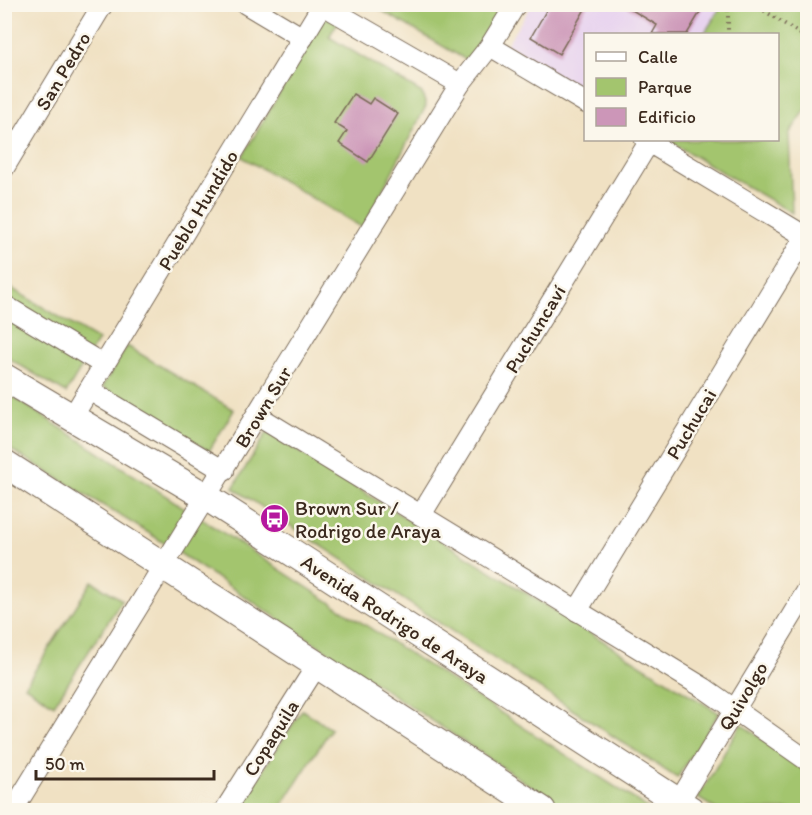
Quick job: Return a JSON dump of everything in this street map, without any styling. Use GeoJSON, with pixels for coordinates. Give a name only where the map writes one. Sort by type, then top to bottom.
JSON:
{"type":"FeatureCollection","features":[{"type":"Feature","properties":{"kind":"main road","name":"Avenida Rodrigo de Araya"},"geometry":{"type":"LineString","coordinates":[[4,377],[208,498],[685,807]]}},
{"type":"Feature","properties":{"kind":"main road"},"geometry":{"type":"LineString","coordinates":[[4,463],[542,810]]}},
{"type":"Feature","properties":{"kind":"street","name":"San Pedro"},"geometry":{"type":"LineString","coordinates":[[4,168],[104,4]]}},
{"type":"Feature","properties":{"kind":"street"},"geometry":{"type":"LineString","coordinates":[[246,4],[303,38]]}},
{"type":"Feature","properties":{"kind":"street","name":"Brown Sur"},"geometry":{"type":"LineString","coordinates":[[13,810],[208,498],[460,84],[490,46],[516,4]]}},
{"type":"Feature","properties":{"kind":"street"},"geometry":{"type":"LineString","coordinates":[[323,5],[460,84]]}},
{"type":"Feature","properties":{"kind":"street","name":"Pueblo Hundido"},"geometry":{"type":"LineString","coordinates":[[73,416],[323,5]]}},
{"type":"Feature","properties":{"kind":"street"},"geometry":{"type":"LineString","coordinates":[[490,46],[584,102]]}},
{"type":"Feature","properties":{"kind":"street"},"geometry":{"type":"LineString","coordinates":[[647,141],[806,237]]}},
{"type":"Feature","properties":{"kind":"street","name":"Puchuncaví"},"geometry":{"type":"LineString","coordinates":[[421,516],[647,141]]}},
{"type":"Feature","properties":{"kind":"street","name":"Puchucai"},"geometry":{"type":"LineString","coordinates":[[577,611],[806,237]]}},
{"type":"Feature","properties":{"kind":"street"},"geometry":{"type":"LineString","coordinates":[[4,304],[104,365]]}},
{"type":"Feature","properties":{"kind":"street"},"geometry":{"type":"LineString","coordinates":[[89,390],[224,471]]}},
{"type":"Feature","properties":{"kind":"street"},"geometry":{"type":"LineString","coordinates":[[258,416],[735,710],[807,761]]}},
{"type":"Feature","properties":{"kind":"street","name":"Quivolgo"},"geometry":{"type":"LineString","coordinates":[[685,807],[735,710],[807,589]]}},
{"type":"Feature","properties":{"kind":"street","name":"Copaquila"},"geometry":{"type":"LineString","coordinates":[[225,810],[317,665]]}},
{"type":"Feature","properties":{"kind":"path"},"geometry":{"type":"LineString","coordinates":[[728,4],[729,33]]}},
{"type":"Feature","properties":{"kind":"path"},"geometry":{"type":"LineString","coordinates":[[754,4],[807,39]]}},
{"type":"Feature","properties":{"kind":"shaded area"},"geometry":{"type":"Polygon","coordinates":[[[718,4],[722,7],[705,33],[584,33],[584,91],[506,45],[532,5],[718,4]]]}},
{"type":"Feature","properties":{"kind":"green space"},"geometry":{"type":"Polygon","coordinates":[[[372,5],[502,5],[468,61],[372,5]]]}},
{"type":"Feature","properties":{"kind":"green space"},"geometry":{"type":"Polygon","coordinates":[[[718,5],[807,5],[807,108],[789,134],[792,213],[669,141],[779,141],[779,33],[705,33],[721,7],[718,5]]]}},
{"type":"Feature","properties":{"kind":"green space"},"geometry":{"type":"Polygon","coordinates":[[[324,17],[339,20],[329,37],[422,93],[426,106],[363,228],[242,157],[324,17]]]}},
{"type":"Feature","properties":{"kind":"green space"},"geometry":{"type":"Polygon","coordinates":[[[4,284],[98,340],[66,393],[5,356],[4,284]]]}},
{"type":"Feature","properties":{"kind":"green space"},"geometry":{"type":"Polygon","coordinates":[[[127,346],[234,410],[209,451],[102,387],[127,346]]]}},
{"type":"Feature","properties":{"kind":"green space"},"geometry":{"type":"Polygon","coordinates":[[[4,391],[651,810],[567,810],[152,535],[5,446],[4,391]]]}},
{"type":"Feature","properties":{"kind":"green space"},"geometry":{"type":"Polygon","coordinates":[[[267,432],[719,713],[677,778],[233,488],[267,432]]]}},
{"type":"Feature","properties":{"kind":"green space"},"geometry":{"type":"Polygon","coordinates":[[[92,581],[122,600],[54,705],[25,686],[92,581]]]}},
{"type":"Feature","properties":{"kind":"green space"},"geometry":{"type":"Polygon","coordinates":[[[302,710],[331,729],[279,810],[237,810],[302,710]]]}},
{"type":"Feature","properties":{"kind":"green space"},"geometry":{"type":"Polygon","coordinates":[[[741,724],[807,771],[807,810],[717,810],[698,798],[741,724]]]}},
{"type":"Feature","properties":{"kind":"building"},"geometry":{"type":"Polygon","coordinates":[[[550,4],[588,4],[559,54],[531,37],[550,4]]]}},
{"type":"Feature","properties":{"kind":"building"},"geometry":{"type":"Polygon","coordinates":[[[622,4],[705,4],[688,33],[653,33],[657,25],[622,4]]]}},
{"type":"Feature","properties":{"kind":"building"},"geometry":{"type":"Polygon","coordinates":[[[353,94],[369,104],[373,98],[398,114],[368,162],[339,143],[347,131],[334,123],[353,94]]]}},
{"type":"Feature","properties":{"kind":"place","name":"Brown Sur / Rodrigo de Araya"},"geometry":{"type":"Point","coordinates":[274,519]}}]}
